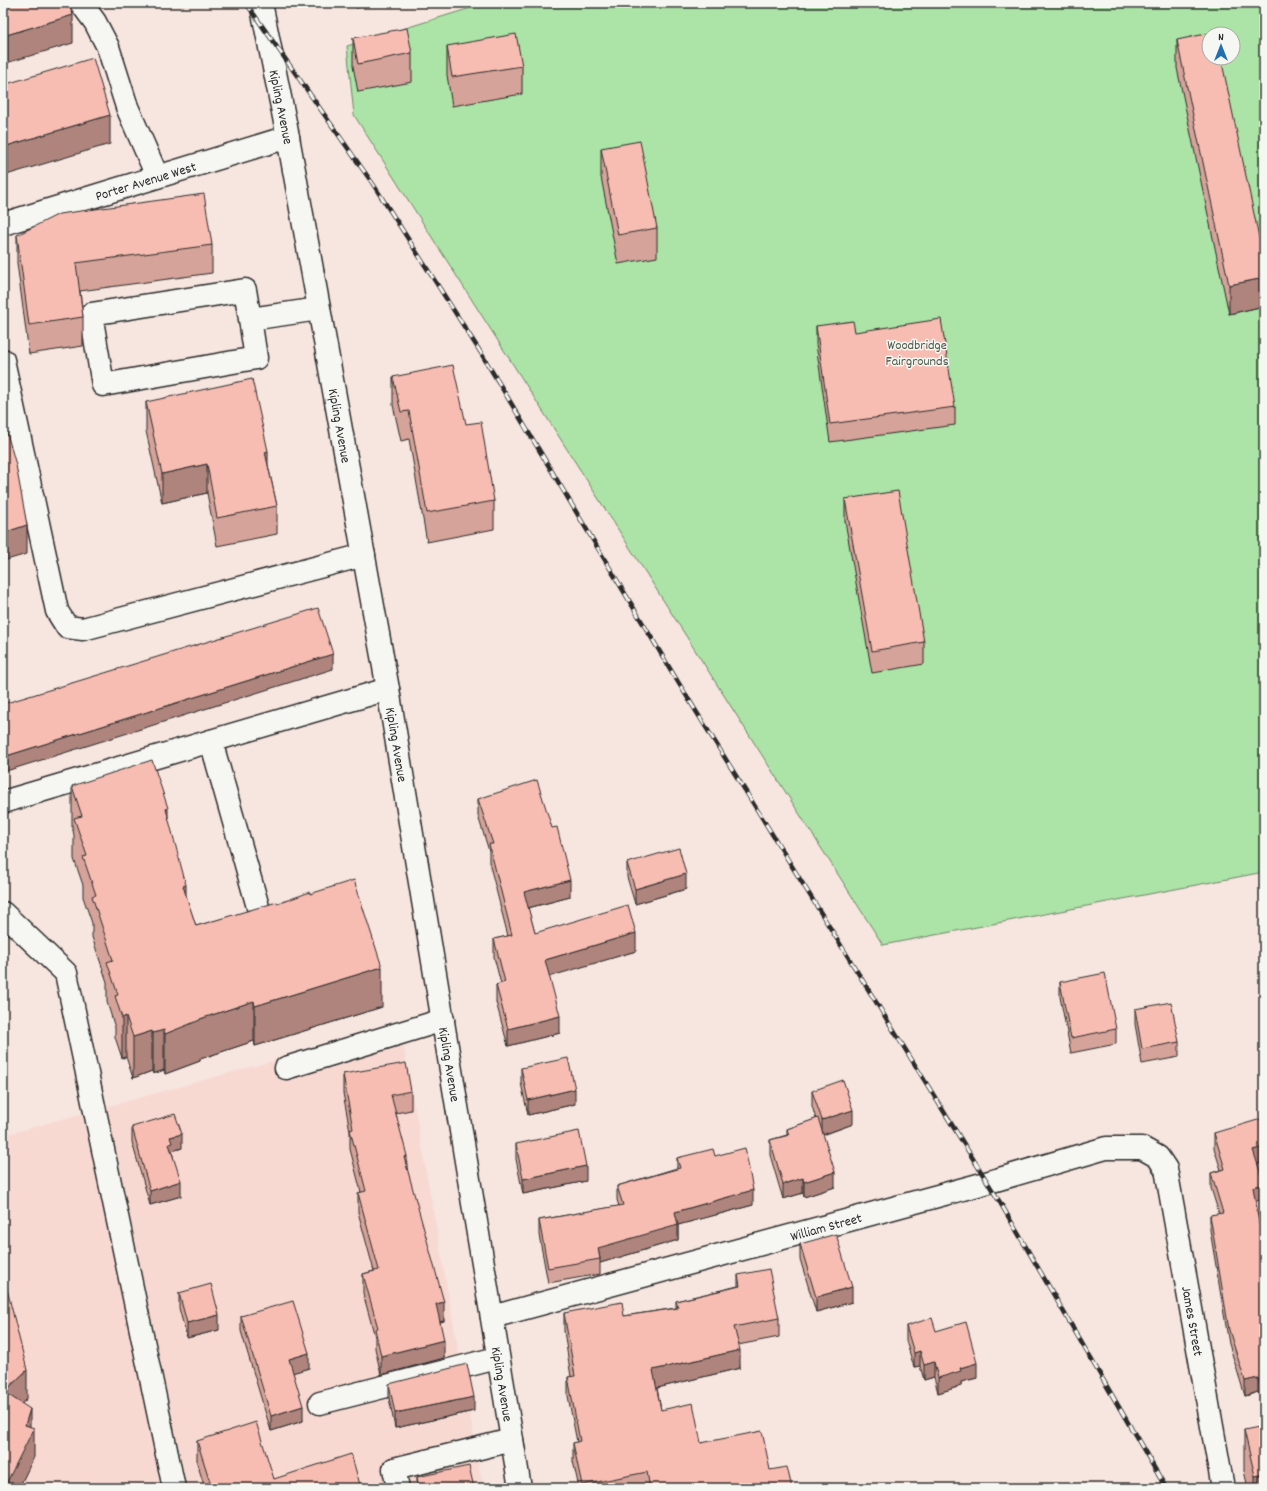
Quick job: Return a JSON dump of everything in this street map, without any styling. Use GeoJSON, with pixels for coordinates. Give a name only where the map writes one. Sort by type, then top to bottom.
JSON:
{"type":"FeatureCollection","features":[{"type":"Feature","properties":{"kind":"street"},"geometry":{"type":"LineString","coordinates":[[80,3],[95,22],[108,47],[127,107],[157,176]]}},
{"type":"Feature","properties":{"kind":"street","name":"Kipling Avenue"},"geometry":{"type":"LineString","coordinates":[[260,3],[288,137],[388,689],[520,1488]]}},
{"type":"Feature","properties":{"kind":"street"},"geometry":{"type":"LineString","coordinates":[[91,69],[113,62]]}},
{"type":"Feature","properties":{"kind":"street","name":"Porter Avenue West"},"geometry":{"type":"LineString","coordinates":[[3,224],[288,137]]}},
{"type":"Feature","properties":{"kind":"street"},"geometry":{"type":"LineString","coordinates":[[245,290],[250,319],[256,358],[102,385],[91,314],[245,290]]}},
{"type":"Feature","properties":{"kind":"street"},"geometry":{"type":"LineString","coordinates":[[250,319],[319,309]]}},
{"type":"Feature","properties":{"kind":"street"},"geometry":{"type":"LineString","coordinates":[[3,360],[57,611],[67,627],[82,629],[364,555]]}},
{"type":"Feature","properties":{"kind":"street"},"geometry":{"type":"LineString","coordinates":[[3,802],[388,689]]}},
{"type":"Feature","properties":{"kind":"street"},"geometry":{"type":"LineString","coordinates":[[210,741],[260,914]]}},
{"type":"Feature","properties":{"kind":"street"},"geometry":{"type":"LineString","coordinates":[[3,913],[66,973],[174,1488]]}},
{"type":"Feature","properties":{"kind":"street"},"geometry":{"type":"LineString","coordinates":[[286,1068],[443,1020]]}},
{"type":"Feature","properties":{"kind":"street","name":"William Street"},"geometry":{"type":"LineString","coordinates":[[492,1317],[989,1182],[1106,1148],[1142,1148],[1158,1157]]}},
{"type":"Feature","properties":{"kind":"street","name":"James Street"},"geometry":{"type":"LineString","coordinates":[[1158,1157],[1166,1169],[1223,1488]]}},
{"type":"Feature","properties":{"kind":"street"},"geometry":{"type":"LineString","coordinates":[[320,1403],[498,1358]]}},
{"type":"Feature","properties":{"kind":"street"},"geometry":{"type":"LineString","coordinates":[[398,1488],[394,1469],[512,1440]]}},
{"type":"Feature","properties":{"kind":"shaded area"},"geometry":{"type":"Polygon","coordinates":[[[400,1026],[483,1488],[3,1488],[3,1126],[5,1135],[400,1026]]]}},
{"type":"Feature","properties":{"kind":"green space","name":"Woodbridge Fairgrounds"},"geometry":{"type":"Polygon","coordinates":[[[487,3],[1264,3],[1264,872],[883,945],[354,115],[347,46],[487,3]]]}},
{"type":"Feature","properties":{"kind":"building"},"geometry":{"type":"Polygon","coordinates":[[[3,3],[69,3],[73,15],[3,36],[3,3]]]}},
{"type":"Feature","properties":{"kind":"building"},"geometry":{"type":"Polygon","coordinates":[[[407,28],[412,53],[358,64],[353,38],[407,28]]]}},
{"type":"Feature","properties":{"kind":"building"},"geometry":{"type":"Polygon","coordinates":[[[516,34],[522,66],[452,77],[447,46],[516,34]]]}},
{"type":"Feature","properties":{"kind":"building"},"geometry":{"type":"Polygon","coordinates":[[[1201,35],[1201,66],[1223,66],[1264,261],[1264,278],[1229,285],[1177,40],[1201,35]]]}},
{"type":"Feature","properties":{"kind":"building"},"geometry":{"type":"Polygon","coordinates":[[[93,58],[110,115],[3,147],[3,85],[93,58]]]}},
{"type":"Feature","properties":{"kind":"building"},"geometry":{"type":"Polygon","coordinates":[[[640,141],[657,228],[618,235],[601,148],[640,141]]]}},
{"type":"Feature","properties":{"kind":"building"},"geometry":{"type":"Polygon","coordinates":[[[204,194],[212,245],[76,263],[83,317],[29,325],[17,235],[59,214],[204,194]]]}},
{"type":"Feature","properties":{"kind":"building"},"geometry":{"type":"Polygon","coordinates":[[[941,319],[955,407],[830,424],[816,326],[853,321],[855,332],[941,319]]]}},
{"type":"Feature","properties":{"kind":"building"},"geometry":{"type":"Polygon","coordinates":[[[453,365],[466,424],[481,422],[494,501],[427,513],[409,411],[401,412],[393,377],[453,365]]]}},
{"type":"Feature","properties":{"kind":"building"},"geometry":{"type":"Polygon","coordinates":[[[252,379],[268,451],[265,452],[277,506],[217,518],[207,464],[162,474],[146,402],[252,379]]]}},
{"type":"Feature","properties":{"kind":"building"},"geometry":{"type":"Polygon","coordinates":[[[3,419],[16,465],[27,525],[3,533],[3,419]]]}},
{"type":"Feature","properties":{"kind":"building"},"geometry":{"type":"Polygon","coordinates":[[[898,491],[924,642],[872,651],[845,499],[898,491]]]}},
{"type":"Feature","properties":{"kind":"building"},"geometry":{"type":"Polygon","coordinates":[[[318,608],[333,654],[3,757],[3,704],[318,608]]]}},
{"type":"Feature","properties":{"kind":"building"},"geometry":{"type":"Polygon","coordinates":[[[152,760],[168,808],[166,809],[186,885],[183,886],[196,926],[277,902],[277,904],[310,892],[310,894],[354,880],[382,967],[255,1006],[254,1001],[200,1019],[165,1034],[164,1030],[153,1033],[152,1031],[133,1037],[126,1016],[122,1018],[115,996],[118,995],[107,962],[113,960],[92,896],[96,895],[83,857],[87,856],[74,818],[82,816],[72,786],[152,760]]]}},
{"type":"Feature","properties":{"kind":"building"},"geometry":{"type":"Polygon","coordinates":[[[537,780],[552,828],[557,827],[570,880],[524,892],[535,933],[628,905],[636,933],[545,960],[560,1016],[508,1029],[496,985],[505,982],[494,939],[512,935],[489,844],[493,844],[478,799],[537,780]]]}},
{"type":"Feature","properties":{"kind":"building"},"geometry":{"type":"Polygon","coordinates":[[[679,848],[686,874],[635,889],[627,863],[679,848]]]}},
{"type":"Feature","properties":{"kind":"building"},"geometry":{"type":"Polygon","coordinates":[[[1105,973],[1116,1029],[1071,1038],[1060,982],[1105,973]]]}},
{"type":"Feature","properties":{"kind":"building"},"geometry":{"type":"Polygon","coordinates":[[[1171,1002],[1179,1042],[1142,1049],[1135,1009],[1171,1002]]]}},
{"type":"Feature","properties":{"kind":"building"},"geometry":{"type":"Polygon","coordinates":[[[568,1058],[575,1089],[528,1100],[521,1068],[568,1058]]]}},
{"type":"Feature","properties":{"kind":"building"},"geometry":{"type":"Polygon","coordinates":[[[406,1063],[411,1091],[391,1095],[407,1156],[404,1157],[444,1302],[436,1304],[444,1340],[381,1356],[375,1329],[378,1328],[363,1274],[379,1270],[358,1193],[366,1191],[350,1130],[353,1129],[343,1074],[406,1063]]]}},
{"type":"Feature","properties":{"kind":"building"},"geometry":{"type":"Polygon","coordinates":[[[843,1080],[853,1110],[822,1120],[812,1091],[843,1080]]]}},
{"type":"Feature","properties":{"kind":"building"},"geometry":{"type":"Polygon","coordinates":[[[175,1114],[182,1134],[170,1137],[172,1143],[169,1144],[181,1181],[150,1191],[132,1127],[175,1114]]]}},
{"type":"Feature","properties":{"kind":"building"},"geometry":{"type":"Polygon","coordinates":[[[818,1118],[835,1172],[804,1182],[803,1178],[783,1184],[770,1140],[789,1135],[787,1129],[818,1118]]]}},
{"type":"Feature","properties":{"kind":"building"},"geometry":{"type":"Polygon","coordinates":[[[1261,1119],[1264,1128],[1264,1147],[1253,1150],[1264,1184],[1253,1187],[1264,1253],[1264,1398],[1258,1378],[1245,1381],[1229,1330],[1210,1215],[1223,1213],[1211,1173],[1225,1169],[1214,1133],[1261,1119]]]}},
{"type":"Feature","properties":{"kind":"building"},"geometry":{"type":"Polygon","coordinates":[[[579,1131],[586,1166],[523,1179],[516,1144],[579,1131]]]}},
{"type":"Feature","properties":{"kind":"building"},"geometry":{"type":"Polygon","coordinates":[[[745,1148],[753,1190],[675,1212],[678,1225],[598,1248],[600,1259],[548,1268],[539,1220],[623,1205],[617,1186],[680,1168],[677,1158],[713,1149],[715,1156],[745,1148]]]}},
{"type":"Feature","properties":{"kind":"building"},"geometry":{"type":"Polygon","coordinates":[[[836,1234],[852,1287],[816,1297],[800,1244],[836,1234]]]}},
{"type":"Feature","properties":{"kind":"building"},"geometry":{"type":"Polygon","coordinates":[[[769,1269],[779,1318],[734,1327],[740,1350],[653,1370],[661,1410],[693,1403],[701,1443],[762,1431],[770,1470],[787,1467],[792,1488],[650,1488],[647,1472],[582,1485],[573,1443],[580,1441],[568,1377],[575,1376],[564,1313],[622,1302],[624,1316],[678,1308],[676,1301],[740,1286],[738,1275],[769,1269]]]}},
{"type":"Feature","properties":{"kind":"building"},"geometry":{"type":"Polygon","coordinates":[[[3,1273],[27,1370],[4,1392],[30,1409],[25,1425],[34,1428],[4,1488],[3,1488],[3,1273]]]}},
{"type":"Feature","properties":{"kind":"building"},"geometry":{"type":"Polygon","coordinates":[[[211,1284],[219,1315],[187,1323],[179,1293],[211,1284]]]}},
{"type":"Feature","properties":{"kind":"building"},"geometry":{"type":"Polygon","coordinates":[[[293,1301],[309,1353],[289,1359],[303,1406],[271,1416],[241,1316],[293,1301]]]}},
{"type":"Feature","properties":{"kind":"building"},"geometry":{"type":"Polygon","coordinates":[[[932,1318],[936,1331],[966,1322],[977,1363],[960,1368],[961,1371],[938,1378],[934,1362],[924,1365],[920,1351],[914,1353],[906,1326],[932,1318]]]}},
{"type":"Feature","properties":{"kind":"building"},"geometry":{"type":"Polygon","coordinates":[[[467,1364],[474,1397],[395,1413],[389,1384],[467,1364]]]}},
{"type":"Feature","properties":{"kind":"building"},"geometry":{"type":"Polygon","coordinates":[[[256,1422],[274,1479],[351,1454],[361,1488],[212,1488],[197,1441],[256,1422]]]}},
{"type":"Feature","properties":{"kind":"building"},"geometry":{"type":"Polygon","coordinates":[[[1264,1426],[1264,1474],[1255,1476],[1244,1430],[1264,1426]]]}},
{"type":"Feature","properties":{"kind":"building"},"geometry":{"type":"Polygon","coordinates":[[[469,1466],[474,1488],[419,1488],[417,1477],[469,1466]]]}},
{"type":"Feature","properties":{"kind":"railway"},"geometry":{"type":"LineString","coordinates":[[246,3],[373,184],[481,353],[678,682],[1001,1204],[1166,1488]]}}]}
